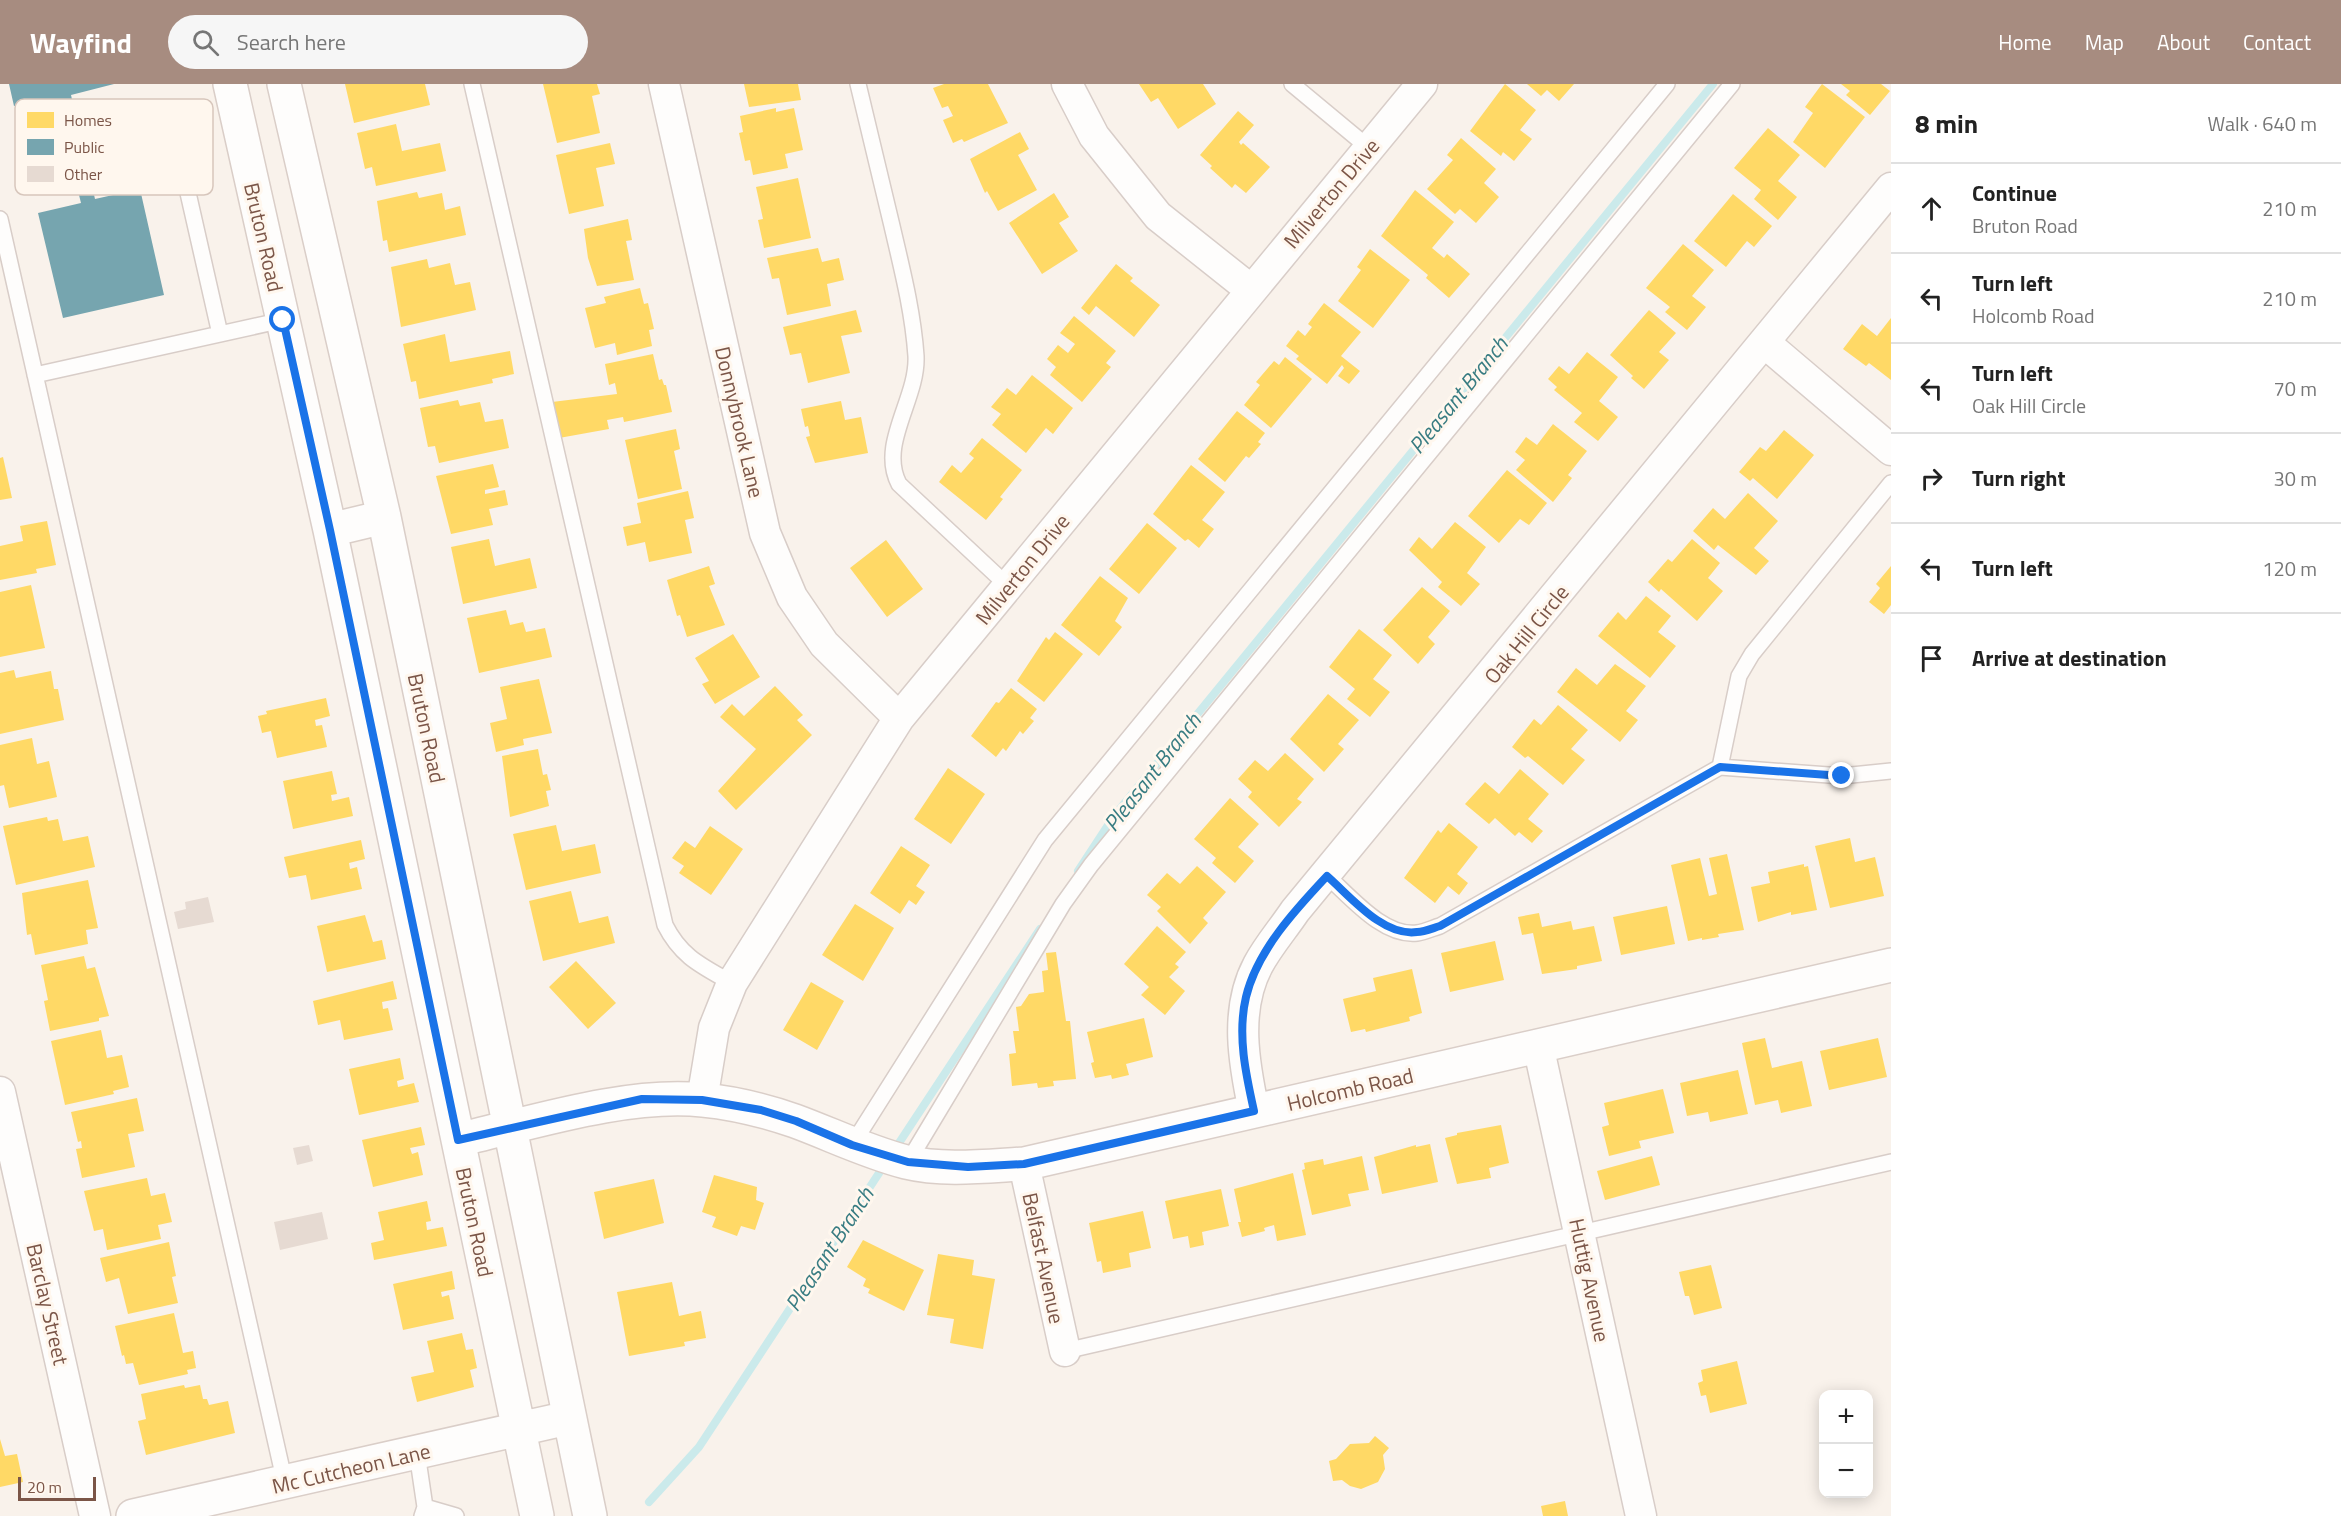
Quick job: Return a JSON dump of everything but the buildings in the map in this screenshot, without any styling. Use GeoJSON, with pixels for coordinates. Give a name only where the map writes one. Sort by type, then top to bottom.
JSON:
{"type":"FeatureCollection","features":[{"type":"Feature","properties":{"kind":"main road","name":"Bruton Road"},"geometry":{"type":"LineString","coordinates":[[230,84],[330,530],[537,1516]]}},
{"type":"Feature","properties":{"kind":"main road","name":"Bruton Road"},"geometry":{"type":"LineString","coordinates":[[284,84],[384,517],[590,1516]]}},
{"type":"Feature","properties":{"kind":"main road"},"geometry":{"type":"LineString","coordinates":[[330,530],[384,517]]}},
{"type":"Feature","properties":{"kind":"main road","name":"Holcomb Road"},"geometry":{"type":"LineString","coordinates":[[458,1140],[642,1099],[702,1100],[761,1110],[796,1121],[860,1148],[908,1162],[968,1167],[1024,1164],[1891,966]]}},
{"type":"Feature","properties":{"kind":"main road","name":"Mc Cutcheon Lane"},"geometry":{"type":"LineString","coordinates":[[133,1516],[202,1509],[285,1483],[568,1418]]}},
{"type":"Feature","properties":{"kind":"street","name":"Donnybrook Lane"},"geometry":{"type":"LineString","coordinates":[[664,84],[765,533],[792,597],[824,644],[899,718]]}},
{"type":"Feature","properties":{"kind":"street"},"geometry":{"type":"LineString","coordinates":[[1067,84],[1094,136],[1158,216],[1251,290]]}},
{"type":"Feature","properties":{"kind":"street","name":"Milverton Drive"},"geometry":{"type":"LineString","coordinates":[[702,1100],[714,1028],[732,983],[899,718],[1422,84]]}},
{"type":"Feature","properties":{"kind":"street","name":"Oak Hill Circle"},"geometry":{"type":"LineString","coordinates":[[1254,1111],[1245,1069],[1243,1034],[1246,998],[1258,966],[1295,911],[1327,876],[1891,188]]}},
{"type":"Feature","properties":{"kind":"street"},"geometry":{"type":"LineString","coordinates":[[1765,343],[1891,450]]}},
{"type":"Feature","properties":{"kind":"street","name":"Huttig Avenue"},"geometry":{"type":"LineString","coordinates":[[1538,1045],[1641,1516]]}},
{"type":"Feature","properties":{"kind":"street","name":"Barclay Street"},"geometry":{"type":"LineString","coordinates":[[0,1092],[95,1516]]}},
{"type":"Feature","properties":{"kind":"street","name":"Belfast Avenue"},"geometry":{"type":"LineString","coordinates":[[1024,1164],[1065,1351]]}},
{"type":"Feature","properties":{"kind":"lane"},"geometry":{"type":"LineString","coordinates":[[472,84],[665,926],[672,939],[690,959],[732,983]]}},
{"type":"Feature","properties":{"kind":"lane"},"geometry":{"type":"LineString","coordinates":[[858,84],[907,289],[916,359],[912,389],[892,455],[892,470],[899,484],[1008,586]]}},
{"type":"Feature","properties":{"kind":"lane"},"geometry":{"type":"LineString","coordinates":[[1292,84],[1369,148]]}},
{"type":"Feature","properties":{"kind":"lane"},"geometry":{"type":"LineString","coordinates":[[860,1148],[1045,840],[1667,84]]}},
{"type":"Feature","properties":{"kind":"lane"},"geometry":{"type":"LineString","coordinates":[[908,1162],[1063,904],[1091,864],[1732,84]]}},
{"type":"Feature","properties":{"kind":"lane"},"geometry":{"type":"LineString","coordinates":[[188,195],[220,334]]}},
{"type":"Feature","properties":{"kind":"lane"},"geometry":{"type":"LineString","coordinates":[[0,219],[285,1483]]}},
{"type":"Feature","properties":{"kind":"lane"},"geometry":{"type":"LineString","coordinates":[[35,375],[283,320]]}},
{"type":"Feature","properties":{"kind":"lane"},"geometry":{"type":"LineString","coordinates":[[1720,767],[1739,676],[1752,654],[1891,483]]}},
{"type":"Feature","properties":{"kind":"lane"},"geometry":{"type":"LineString","coordinates":[[1327,876],[1382,923],[1400,931],[1425,931],[1440,926],[1720,767],[1842,776],[1891,771]]}},
{"type":"Feature","properties":{"kind":"lane"},"geometry":{"type":"LineString","coordinates":[[1065,1351],[1891,1162]]}},
{"type":"Feature","properties":{"kind":"lane"},"geometry":{"type":"LineString","coordinates":[[417,1453],[424,1511],[456,1516]]}},
{"type":"Feature","properties":{"kind":"waterway","name":"Pleasant Branch"},"geometry":{"type":"LineString","coordinates":[[1078,871],[1114,816],[1713,84]]}},
{"type":"Feature","properties":{"kind":"waterway","name":"Pleasant Branch"},"geometry":{"type":"LineString","coordinates":[[895,1149],[1040,929]]}},
{"type":"Feature","properties":{"kind":"waterway","name":"Pleasant Branch"},"geometry":{"type":"LineString","coordinates":[[649,1502],[699,1447],[885,1164]]}},
{"type":"Feature","properties":{"kind":"route"},"geometry":{"type":"LineString","coordinates":[[283,320],[330,530],[458,1140],[642,1099],[702,1100],[761,1110],[796,1121],[852,1145],[908,1162],[968,1167],[1024,1164],[1254,1111],[1245,1069],[1243,1034],[1246,998],[1258,966],[1295,911],[1327,876],[1382,923],[1400,931],[1417,933],[1440,926],[1720,767],[1842,776]]}}]}
